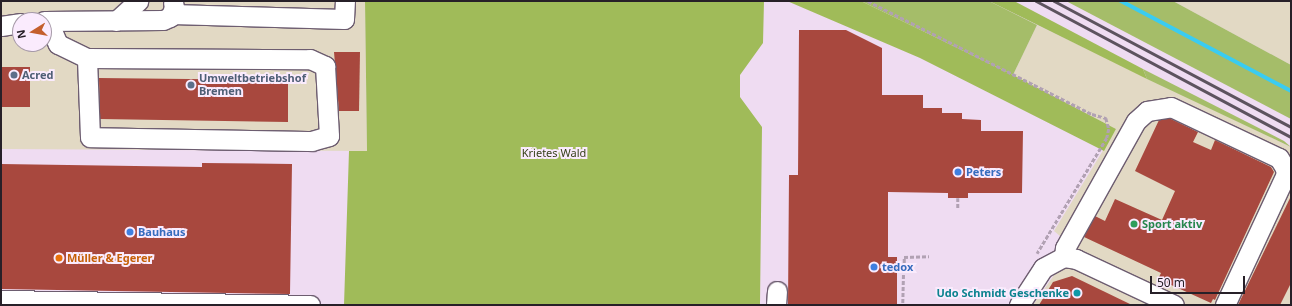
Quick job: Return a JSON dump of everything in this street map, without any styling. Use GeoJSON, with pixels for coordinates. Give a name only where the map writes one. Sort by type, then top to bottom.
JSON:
{"type":"FeatureCollection","features":[{"type":"Feature","properties":{"kind":"street"},"geometry":{"type":"LineString","coordinates":[[116,21],[138,1]]}},
{"type":"Feature","properties":{"kind":"street"},"geometry":{"type":"LineString","coordinates":[[52,21],[163,20],[172,7],[344,19],[345,1]]}},
{"type":"Feature","properties":{"kind":"street"},"geometry":{"type":"LineString","coordinates":[[1,26],[12,24]]}},
{"type":"Feature","properties":{"kind":"street"},"geometry":{"type":"LineString","coordinates":[[52,32],[58,44],[87,58],[310,59],[325,66],[329,136],[312,141],[90,137],[87,58]]}},
{"type":"Feature","properties":{"kind":"street"},"geometry":{"type":"LineString","coordinates":[[1064,257],[1065,248],[1136,121],[1147,112],[1171,107],[1279,158],[1285,168],[1286,174],[1225,305]]}},
{"type":"Feature","properties":{"kind":"street"},"geometry":{"type":"LineString","coordinates":[[1019,305],[1043,268],[1064,257],[1076,259],[1151,300],[1174,305]]}},
{"type":"Feature","properties":{"kind":"street"},"geometry":{"type":"LineString","coordinates":[[3,301],[310,305]]}},
{"type":"Feature","properties":{"kind":"path"},"geometry":{"type":"LineString","coordinates":[[868,1],[1092,114],[1106,118],[1109,129],[1107,138],[1034,258]]}},
{"type":"Feature","properties":{"kind":"path"},"geometry":{"type":"LineString","coordinates":[[958,198],[958,209]]}},
{"type":"Feature","properties":{"kind":"path"},"geometry":{"type":"LineString","coordinates":[[903,305],[904,257],[929,256]]}},
{"type":"Feature","properties":{"kind":"path"},"geometry":{"type":"LineString","coordinates":[[897,263],[904,263]]}},
{"type":"Feature","properties":{"kind":"shaded area"},"geometry":{"type":"Polygon","coordinates":[[[1,1],[365,1],[367,151],[1,149],[1,1]]]}},
{"type":"Feature","properties":{"kind":"shaded area"},"geometry":{"type":"Polygon","coordinates":[[[1173,1],[1291,1],[1291,65],[1173,1]]]}},
{"type":"Feature","properties":{"kind":"shaded area"},"geometry":{"type":"Polygon","coordinates":[[[1037,25],[1291,147],[1291,305],[1033,305],[1054,275],[1060,236],[1054,231],[1116,129],[1013,75],[1037,25]]]}},
{"type":"Feature","properties":{"kind":"green space","name":"Krietes Wald"},"geometry":{"type":"Polygon","coordinates":[[[365,1],[764,1],[763,43],[740,75],[740,97],[762,127],[760,305],[344,305],[349,151],[367,151],[365,1]]]}},
{"type":"Feature","properties":{"kind":"green space"},"geometry":{"type":"Polygon","coordinates":[[[787,1],[861,1],[1013,75],[1116,129],[1104,151],[920,58],[787,1]]]}},
{"type":"Feature","properties":{"kind":"green space"},"geometry":{"type":"Polygon","coordinates":[[[861,1],[989,1],[1037,25],[1013,75],[861,1]]]}},
{"type":"Feature","properties":{"kind":"green space"},"geometry":{"type":"Polygon","coordinates":[[[989,1],[1014,1],[1143,69],[1147,79],[989,1]]]}},
{"type":"Feature","properties":{"kind":"green space"},"geometry":{"type":"Polygon","coordinates":[[[1066,1],[1173,1],[1291,65],[1291,119],[1066,1]]]}},
{"type":"Feature","properties":{"kind":"green space"},"geometry":{"type":"Polygon","coordinates":[[[1143,69],[1284,141],[1291,147],[1147,79],[1143,69]]]}},
{"type":"Feature","properties":{"kind":"building"},"geometry":{"type":"Polygon","coordinates":[[[799,30],[846,30],[882,48],[882,95],[923,95],[923,108],[942,108],[942,113],[962,113],[962,119],[981,120],[981,131],[1023,131],[1022,193],[968,193],[968,198],[948,198],[948,193],[888,192],[888,257],[897,257],[897,305],[788,305],[789,175],[798,175],[799,30]]]}},
{"type":"Feature","properties":{"kind":"building"},"geometry":{"type":"Polygon","coordinates":[[[334,52],[360,52],[359,111],[339,111],[334,52]]]}},
{"type":"Feature","properties":{"kind":"building"},"geometry":{"type":"Polygon","coordinates":[[[1,67],[30,67],[30,107],[1,107],[1,67]]]}},
{"type":"Feature","properties":{"kind":"building"},"geometry":{"type":"Polygon","coordinates":[[[99,78],[288,80],[288,122],[100,119],[99,78]]]}},
{"type":"Feature","properties":{"kind":"building"},"geometry":{"type":"Polygon","coordinates":[[[1169,118],[1198,132],[1193,142],[1211,150],[1215,140],[1271,167],[1274,172],[1215,300],[1213,299],[1211,303],[1158,279],[1161,273],[1084,237],[1095,216],[1105,221],[1115,199],[1162,220],[1175,191],[1135,171],[1159,120],[1169,118]]]}},
{"type":"Feature","properties":{"kind":"building"},"geometry":{"type":"Polygon","coordinates":[[[202,163],[292,164],[290,294],[1,289],[1,164],[202,167],[202,163]]]}},
{"type":"Feature","properties":{"kind":"building"},"geometry":{"type":"Polygon","coordinates":[[[1291,196],[1291,283],[1280,305],[1238,305],[1291,196]]]}},
{"type":"Feature","properties":{"kind":"building","name":"Udo Schmidt Geschenke"},"geometry":{"type":"Polygon","coordinates":[[[1072,276],[1132,305],[1039,305],[1053,282],[1072,276]]]}},
{"type":"Feature","properties":{"kind":"waterway"},"geometry":{"type":"LineString","coordinates":[[1121,1],[1291,91]]}},
{"type":"Feature","properties":{"kind":"railway"},"geometry":{"type":"LineString","coordinates":[[1036,1],[1291,137]]}},
{"type":"Feature","properties":{"kind":"railway"},"geometry":{"type":"LineString","coordinates":[[1054,1],[1291,127]]}},
{"type":"Feature","properties":{"kind":"place","name":"Acred"},"geometry":{"type":"Point","coordinates":[14,75]}},
{"type":"Feature","properties":{"kind":"place","name":"Umweltbetriebshof Bremen"},"geometry":{"type":"Point","coordinates":[191,85]}},
{"type":"Feature","properties":{"kind":"place","name":"Peters"},"geometry":{"type":"Point","coordinates":[958,172]}},
{"type":"Feature","properties":{"kind":"place","name":"Sport aktiv"},"geometry":{"type":"Point","coordinates":[1134,224]}},
{"type":"Feature","properties":{"kind":"place","name":"Bauhaus"},"geometry":{"type":"Point","coordinates":[130,232]}},
{"type":"Feature","properties":{"kind":"place","name":"Müller & Egerer"},"geometry":{"type":"Point","coordinates":[59,258]}},
{"type":"Feature","properties":{"kind":"place","name":"tedox"},"geometry":{"type":"Point","coordinates":[874,267]}},
{"type":"Feature","properties":{"kind":"place","name":"Udo Schmidt Geschenke"},"geometry":{"type":"Point","coordinates":[1077,293]}}]}
